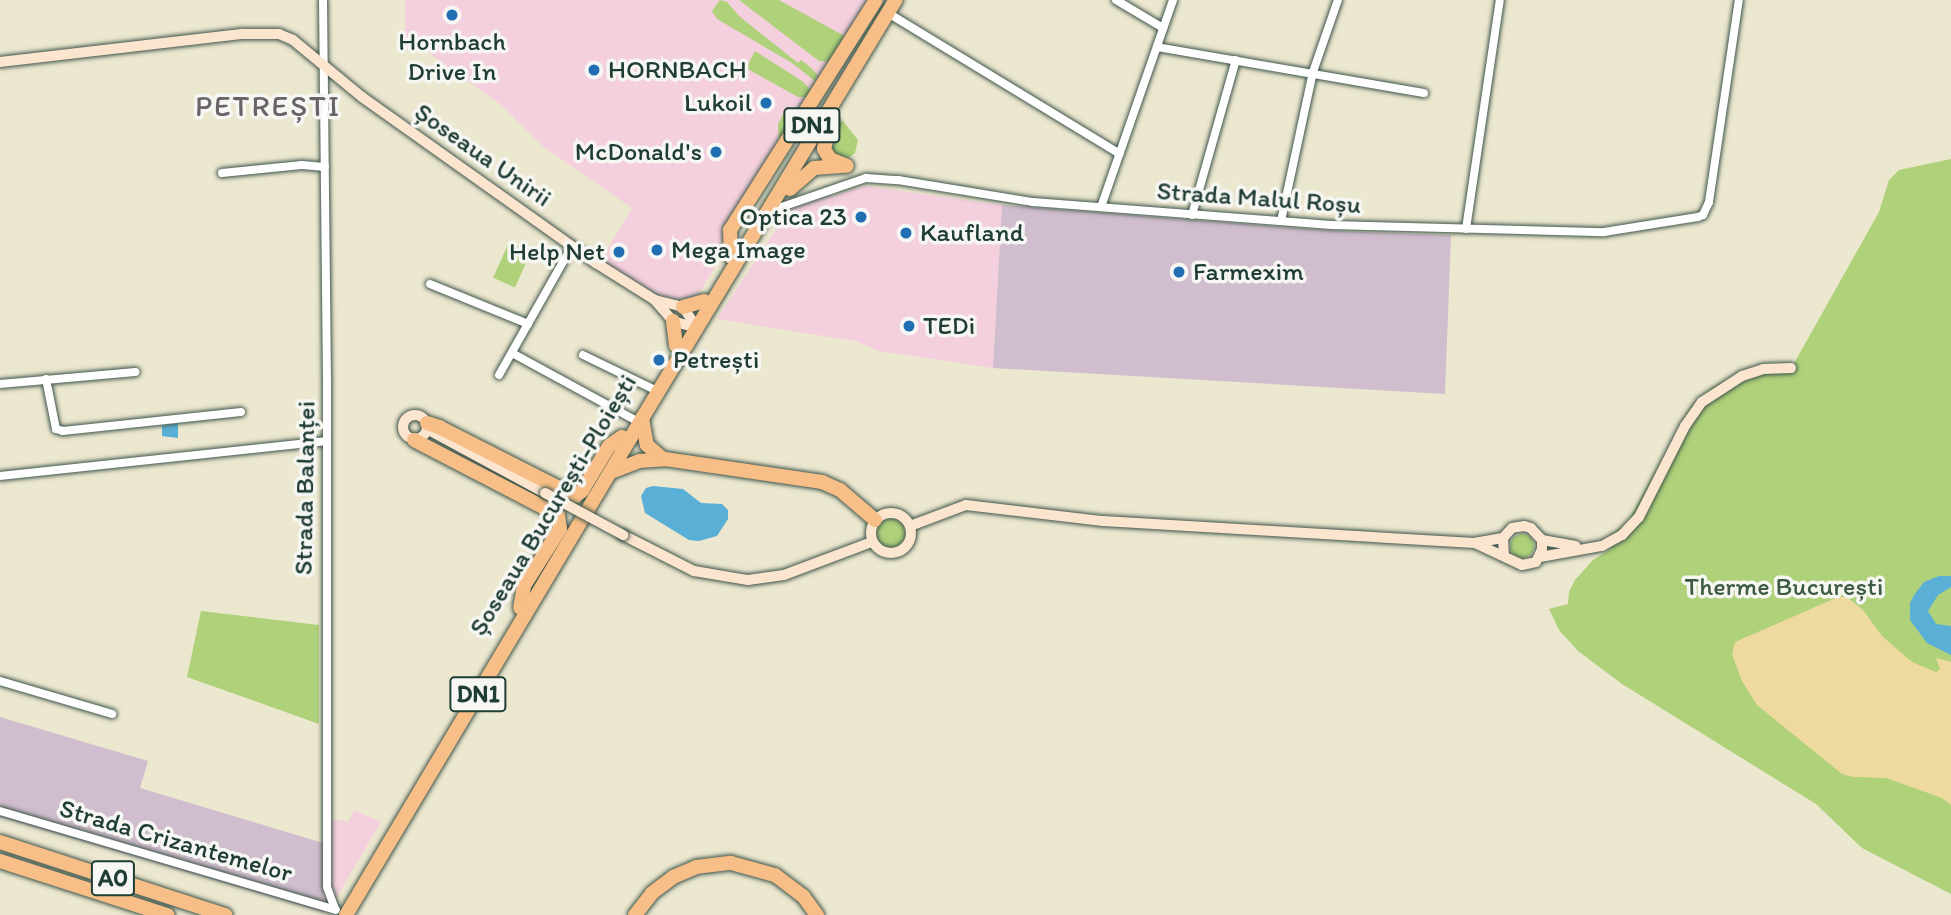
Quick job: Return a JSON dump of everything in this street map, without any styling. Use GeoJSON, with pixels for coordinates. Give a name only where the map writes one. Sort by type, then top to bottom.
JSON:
{"type":"FeatureCollection","features":[{"type":"Feature","properties":{"kind":"highway"},"geometry":{"type":"LineString","coordinates":[[731,257],[730,230],[876,0]]}},
{"type":"Feature","properties":{"kind":"highway","name":"DN1"},"geometry":{"type":"LineString","coordinates":[[707,303],[731,257],[887,7],[896,0]]}},
{"type":"Feature","properties":{"kind":"highway","name":"DN1"},"geometry":{"type":"LineString","coordinates":[[707,303],[770,211],[852,75],[887,7]]}},
{"type":"Feature","properties":{"kind":"highway"},"geometry":{"type":"LineString","coordinates":[[770,211],[803,176],[819,166],[847,166],[830,159],[824,145],[852,75]]}},
{"type":"Feature","properties":{"kind":"highway"},"geometry":{"type":"LineString","coordinates":[[683,307],[707,303]]}},
{"type":"Feature","properties":{"kind":"highway","name":"Șoseaua București-Ploiești"},"geometry":{"type":"LineString","coordinates":[[339,912],[622,437],[638,418],[676,346],[707,303]]}},
{"type":"Feature","properties":{"kind":"highway"},"geometry":{"type":"LineString","coordinates":[[673,321],[676,346]]}},
{"type":"Feature","properties":{"kind":"highway","name":"Șoseaua București-Ploiești"},"geometry":{"type":"LineString","coordinates":[[339,912],[609,472],[692,325]]}},
{"type":"Feature","properties":{"kind":"highway"},"geometry":{"type":"LineString","coordinates":[[638,418],[647,445],[665,459]]}},
{"type":"Feature","properties":{"kind":"highway"},"geometry":{"type":"LineString","coordinates":[[422,432],[439,427],[575,496],[582,491],[609,446],[622,437]]}},
{"type":"Feature","properties":{"kind":"highway"},"geometry":{"type":"LineString","coordinates":[[422,432],[558,515],[560,529],[524,586],[520,608]]}},
{"type":"Feature","properties":{"kind":"highway"},"geometry":{"type":"LineString","coordinates":[[609,472],[635,462],[665,459],[829,484],[875,520]]}},
{"type":"Feature","properties":{"kind":"highway","name":"A0"},"geometry":{"type":"LineString","coordinates":[[0,842],[225,915]]}},
{"type":"Feature","properties":{"kind":"highway","name":"A0"},"geometry":{"type":"LineString","coordinates":[[0,861],[167,915]]}},
{"type":"Feature","properties":{"kind":"highway"},"geometry":{"type":"LineString","coordinates":[[635,915],[653,892],[673,877],[696,867],[731,863],[775,875],[803,896],[817,915]]}},
{"type":"Feature","properties":{"kind":"street","name":"Strada Balanței"},"geometry":{"type":"LineString","coordinates":[[323,0],[327,887],[339,912]]}},
{"type":"Feature","properties":{"kind":"street"},"geometry":{"type":"LineString","coordinates":[[1116,0],[1163,28]]}},
{"type":"Feature","properties":{"kind":"street"},"geometry":{"type":"LineString","coordinates":[[1101,207],[1173,0]]}},
{"type":"Feature","properties":{"kind":"street"},"geometry":{"type":"LineString","coordinates":[[1281,222],[1313,72],[1338,0]]}},
{"type":"Feature","properties":{"kind":"street"},"geometry":{"type":"LineString","coordinates":[[1466,229],[1500,0]]}},
{"type":"Feature","properties":{"kind":"street","name":"Strada Malul Roșu"},"geometry":{"type":"LineString","coordinates":[[770,211],[858,180],[874,178],[1033,202],[1281,222],[1617,232],[1703,215],[1709,202],[1739,0]]}},
{"type":"Feature","properties":{"kind":"street"},"geometry":{"type":"LineString","coordinates":[[887,7],[1119,154]]}},
{"type":"Feature","properties":{"kind":"street","name":"Șoseaua Unirii"},"geometry":{"type":"LineString","coordinates":[[0,62],[265,32],[293,40],[372,104],[572,246],[655,300],[673,321]]}},
{"type":"Feature","properties":{"kind":"street"},"geometry":{"type":"LineString","coordinates":[[1157,47],[1424,93]]}},
{"type":"Feature","properties":{"kind":"street"},"geometry":{"type":"LineString","coordinates":[[1192,215],[1236,61]]}},
{"type":"Feature","properties":{"kind":"street"},"geometry":{"type":"LineString","coordinates":[[222,173],[302,165],[325,167]]}},
{"type":"Feature","properties":{"kind":"street"},"geometry":{"type":"LineString","coordinates":[[803,176],[803,187],[814,195]]}},
{"type":"Feature","properties":{"kind":"street"},"geometry":{"type":"LineString","coordinates":[[499,375],[572,246]]}},
{"type":"Feature","properties":{"kind":"street"},"geometry":{"type":"LineString","coordinates":[[430,284],[528,324]]}},
{"type":"Feature","properties":{"kind":"street","name":"Șoseaua Unirii"},"geometry":{"type":"LineString","coordinates":[[655,300],[683,307]]}},
{"type":"Feature","properties":{"kind":"street"},"geometry":{"type":"LineString","coordinates":[[683,307],[692,325]]}},
{"type":"Feature","properties":{"kind":"street"},"geometry":{"type":"LineString","coordinates":[[673,321],[692,325]]}},
{"type":"Feature","properties":{"kind":"street"},"geometry":{"type":"LineString","coordinates":[[512,353],[638,418]]}},
{"type":"Feature","properties":{"kind":"street"},"geometry":{"type":"LineString","coordinates":[[583,355],[652,388]]}},
{"type":"Feature","properties":{"kind":"street"},"geometry":{"type":"LineString","coordinates":[[1540,556],[1602,546],[1622,535],[1636,522],[1685,426],[1709,396],[1749,373],[1791,368]]}},
{"type":"Feature","properties":{"kind":"street"},"geometry":{"type":"LineString","coordinates":[[0,384],[135,372]]}},
{"type":"Feature","properties":{"kind":"street"},"geometry":{"type":"LineString","coordinates":[[46,379],[56,429],[62,431],[241,412]]}},
{"type":"Feature","properties":{"kind":"street"},"geometry":{"type":"LineString","coordinates":[[422,432],[449,443],[694,571],[748,580],[784,575],[872,542]]}},
{"type":"Feature","properties":{"kind":"street"},"geometry":{"type":"LineString","coordinates":[[0,476],[327,441]]}},
{"type":"Feature","properties":{"kind":"street"},"geometry":{"type":"LineString","coordinates":[[910,526],[966,505],[1103,521],[1474,543],[1503,538],[1511,528],[1524,526],[1537,532],[1542,540],[1540,556],[1534,563],[1522,565],[1510,562],[1504,555],[1474,543]]}},
{"type":"Feature","properties":{"kind":"street"},"geometry":{"type":"LineString","coordinates":[[893,513],[904,517],[910,526],[910,541],[899,552],[887,553],[872,542],[870,531],[875,520],[883,514],[893,513]]}},
{"type":"Feature","properties":{"kind":"street"},"geometry":{"type":"LineString","coordinates":[[1503,538],[1504,555]]}},
{"type":"Feature","properties":{"kind":"street"},"geometry":{"type":"LineString","coordinates":[[1542,540],[1570,546],[1602,546]]}},
{"type":"Feature","properties":{"kind":"street"},"geometry":{"type":"LineString","coordinates":[[0,681],[112,714]]}},
{"type":"Feature","properties":{"kind":"street","name":"Strada Crizantemelor"},"geometry":{"type":"LineString","coordinates":[[0,811],[339,912]]}},
{"type":"Feature","properties":{"kind":"shaded area"},"geometry":{"type":"Polygon","coordinates":[[[405,0],[881,0],[694,301],[682,301],[653,293],[601,260],[632,208],[544,147],[501,105],[417,42],[405,41],[405,0]]]}},
{"type":"Feature","properties":{"kind":"shaded area"},"geometry":{"type":"Polygon","coordinates":[[[866,186],[1002,205],[993,368],[879,351],[855,341],[717,319],[793,207],[866,186]]]}},
{"type":"Feature","properties":{"kind":"shaded area"},"geometry":{"type":"Polygon","coordinates":[[[1002,205],[1334,231],[1451,235],[1445,394],[993,368],[1002,205]]]}},
{"type":"Feature","properties":{"kind":"shaded area"},"geometry":{"type":"Polygon","coordinates":[[[0,717],[148,761],[140,788],[323,843],[323,912],[0,817],[0,717]]]}},
{"type":"Feature","properties":{"kind":"shaded area"},"geometry":{"type":"Polygon","coordinates":[[[354,810],[381,822],[328,912],[323,912],[323,843],[332,845],[332,819],[348,822],[354,810]]]}},
{"type":"Feature","properties":{"kind":"green space"},"geometry":{"type":"Polygon","coordinates":[[[720,0],[727,2],[739,16],[798,63],[801,60],[809,66],[817,74],[816,82],[792,63],[717,19],[712,11],[720,0]]]}},
{"type":"Feature","properties":{"kind":"green space"},"geometry":{"type":"Polygon","coordinates":[[[739,0],[779,0],[848,38],[831,62],[819,61],[739,0]]]}},
{"type":"Feature","properties":{"kind":"green space"},"geometry":{"type":"Polygon","coordinates":[[[755,51],[802,81],[811,90],[808,97],[798,97],[746,68],[755,51]]]}},
{"type":"Feature","properties":{"kind":"green space"},"geometry":{"type":"Polygon","coordinates":[[[787,106],[797,113],[779,140],[778,124],[787,106]]]}},
{"type":"Feature","properties":{"kind":"green space"},"geometry":{"type":"Polygon","coordinates":[[[842,120],[858,140],[855,153],[850,157],[836,155],[831,150],[831,139],[842,120]]]}},
{"type":"Feature","properties":{"kind":"green space","name":"Therme București"},"geometry":{"type":"Polygon","coordinates":[[[1951,159],[1951,894],[1862,848],[1816,804],[1622,684],[1578,651],[1559,630],[1549,609],[1568,604],[1569,592],[1575,580],[1593,560],[1612,548],[1609,536],[1627,523],[1691,406],[1713,387],[1741,372],[1792,367],[1879,212],[1889,180],[1899,170],[1951,159]]]}},
{"type":"Feature","properties":{"kind":"green space"},"geometry":{"type":"Polygon","coordinates":[[[509,242],[531,252],[515,287],[493,278],[509,242]]]}},
{"type":"Feature","properties":{"kind":"green space"},"geometry":{"type":"Polygon","coordinates":[[[891,519],[901,523],[905,533],[901,543],[891,547],[881,543],[877,533],[881,523],[891,519]]]}},
{"type":"Feature","properties":{"kind":"green space"},"geometry":{"type":"Polygon","coordinates":[[[1522,534],[1533,541],[1534,546],[1527,557],[1522,558],[1511,551],[1510,546],[1517,535],[1522,534]]]}},
{"type":"Feature","properties":{"kind":"green space"},"geometry":{"type":"Polygon","coordinates":[[[201,611],[319,625],[319,724],[187,677],[201,611]]]}},
{"type":"Feature","properties":{"kind":"sand"},"geometry":{"type":"Polygon","coordinates":[[[1838,597],[1847,597],[1863,610],[1882,636],[1912,662],[1936,672],[1940,669],[1936,658],[1951,662],[1951,805],[1942,798],[1886,778],[1842,774],[1757,705],[1742,681],[1732,654],[1735,642],[1838,597]]]}},
{"type":"Feature","properties":{"kind":"water"},"geometry":{"type":"Polygon","coordinates":[[[178,423],[178,438],[162,436],[162,426],[178,423]]]}},
{"type":"Feature","properties":{"kind":"water"},"geometry":{"type":"Polygon","coordinates":[[[653,486],[683,489],[701,503],[722,504],[728,510],[728,519],[717,536],[699,541],[689,540],[645,513],[641,496],[646,488],[653,486]]]}},
{"type":"Feature","properties":{"kind":"water"},"geometry":{"type":"Polygon","coordinates":[[[1939,576],[1951,576],[1951,587],[1938,595],[1928,611],[1936,624],[1951,626],[1951,655],[1927,643],[1910,620],[1910,603],[1914,595],[1924,582],[1939,576]]]}},
{"type":"Feature","properties":{"kind":"place","name":"Hornbach Drive In"},"geometry":{"type":"Point","coordinates":[452,15]}},
{"type":"Feature","properties":{"kind":"place","name":"HORNBACH"},"geometry":{"type":"Point","coordinates":[594,70]}},
{"type":"Feature","properties":{"kind":"place","name":"Lukoil"},"geometry":{"type":"Point","coordinates":[766,103]}},
{"type":"Feature","properties":{"kind":"place","name":"McDonald's"},"geometry":{"type":"Point","coordinates":[716,152]}},
{"type":"Feature","properties":{"kind":"place","name":"Optica 23"},"geometry":{"type":"Point","coordinates":[861,217]}},
{"type":"Feature","properties":{"kind":"place","name":"Kaufland"},"geometry":{"type":"Point","coordinates":[906,233]}},
{"type":"Feature","properties":{"kind":"place","name":"Mega Image"},"geometry":{"type":"Point","coordinates":[657,250]}},
{"type":"Feature","properties":{"kind":"place","name":"Help Net"},"geometry":{"type":"Point","coordinates":[619,252]}},
{"type":"Feature","properties":{"kind":"place","name":"Farmexim"},"geometry":{"type":"Point","coordinates":[1179,272]}},
{"type":"Feature","properties":{"kind":"place","name":"TEDi"},"geometry":{"type":"Point","coordinates":[909,326]}},
{"type":"Feature","properties":{"kind":"place","name":"Petrești"},"geometry":{"type":"Point","coordinates":[659,360]}},
{"type":"Feature","properties":{"kind":"district","name":"PETREȘTI"},"geometry":{"type":"Point","coordinates":[268,106]}}]}
